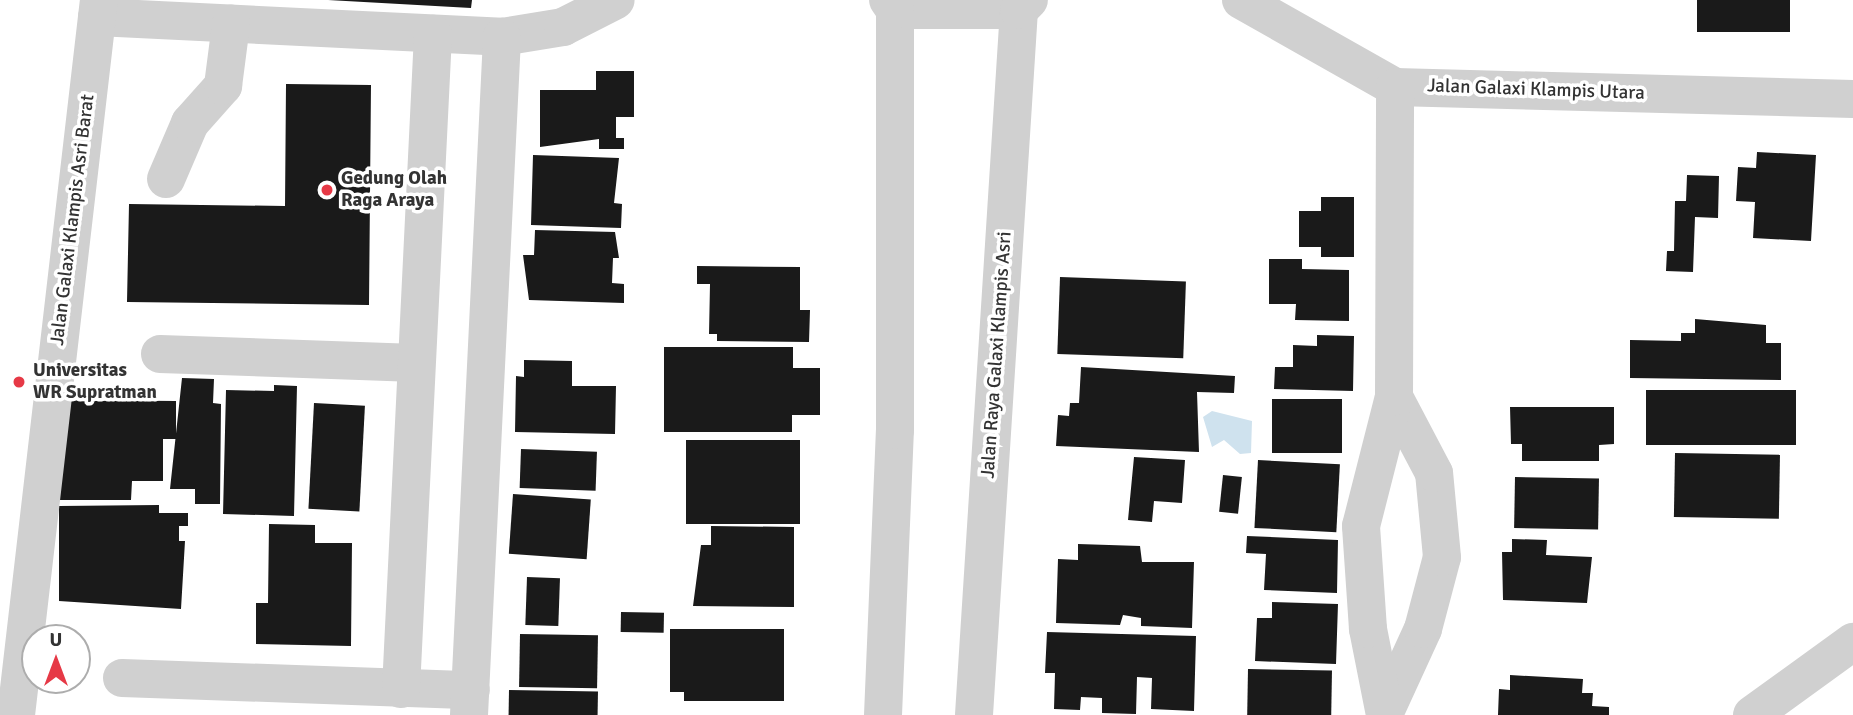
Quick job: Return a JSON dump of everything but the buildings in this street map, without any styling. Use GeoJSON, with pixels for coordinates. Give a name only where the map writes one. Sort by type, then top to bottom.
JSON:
{"type":"FeatureCollection","features":[{"type":"Feature","properties":{"kind":"street"},"geometry":{"type":"LineString","coordinates":[[98,8],[231,24],[502,37],[563,27],[616,0]]}},
{"type":"Feature","properties":{"kind":"street","name":"Jalan Galaxi Klampis Utara"},"geometry":{"type":"LineString","coordinates":[[1241,0],[1395,87],[1853,99]]}},
{"type":"Feature","properties":{"kind":"street"},"geometry":{"type":"LineString","coordinates":[[883,715],[895,430],[891,5],[1024,5]]}},
{"type":"Feature","properties":{"kind":"street","name":"Jalan Raya Galaxi Klampis Asri"},"geometry":{"type":"LineString","coordinates":[[974,715],[1024,5]]}},
{"type":"Feature","properties":{"kind":"street","name":"Jalan Galaxi Klampis Asri Barat"},"geometry":{"type":"LineString","coordinates":[[16,715],[98,8]]}},
{"type":"Feature","properties":{"kind":"street"},"geometry":{"type":"LineString","coordinates":[[166,179],[190,123],[223,86],[231,24]]}},
{"type":"Feature","properties":{"kind":"street"},"geometry":{"type":"LineString","coordinates":[[401,689],[433,34]]}},
{"type":"Feature","properties":{"kind":"street"},"geometry":{"type":"LineString","coordinates":[[122,678],[401,689],[470,703],[502,37]]}},
{"type":"Feature","properties":{"kind":"street"},"geometry":{"type":"LineString","coordinates":[[1385,714],[1368,629],[1361,526],[1394,397],[1395,87]]}},
{"type":"Feature","properties":{"kind":"street"},"geometry":{"type":"LineString","coordinates":[[160,354],[416,363]]}},
{"type":"Feature","properties":{"kind":"street"},"geometry":{"type":"LineString","coordinates":[[1385,714],[1423,629],[1442,557],[1434,473],[1394,397]]}},
{"type":"Feature","properties":{"kind":"street"},"geometry":{"type":"LineString","coordinates":[[1752,715],[1853,642]]}},
{"type":"Feature","properties":{"kind":"water"},"geometry":{"type":"Polygon","coordinates":[[[1212,411],[1252,421],[1251,453],[1240,454],[1224,440],[1212,447],[1203,417],[1212,411]]]}},
{"type":"Feature","properties":{"kind":"place","name":"Gedung Olah Raga Araya"},"geometry":{"type":"Point","coordinates":[327,190]}},
{"type":"Feature","properties":{"kind":"place","name":"Universitas WR Supratman"},"geometry":{"type":"Point","coordinates":[19,382]}}]}
